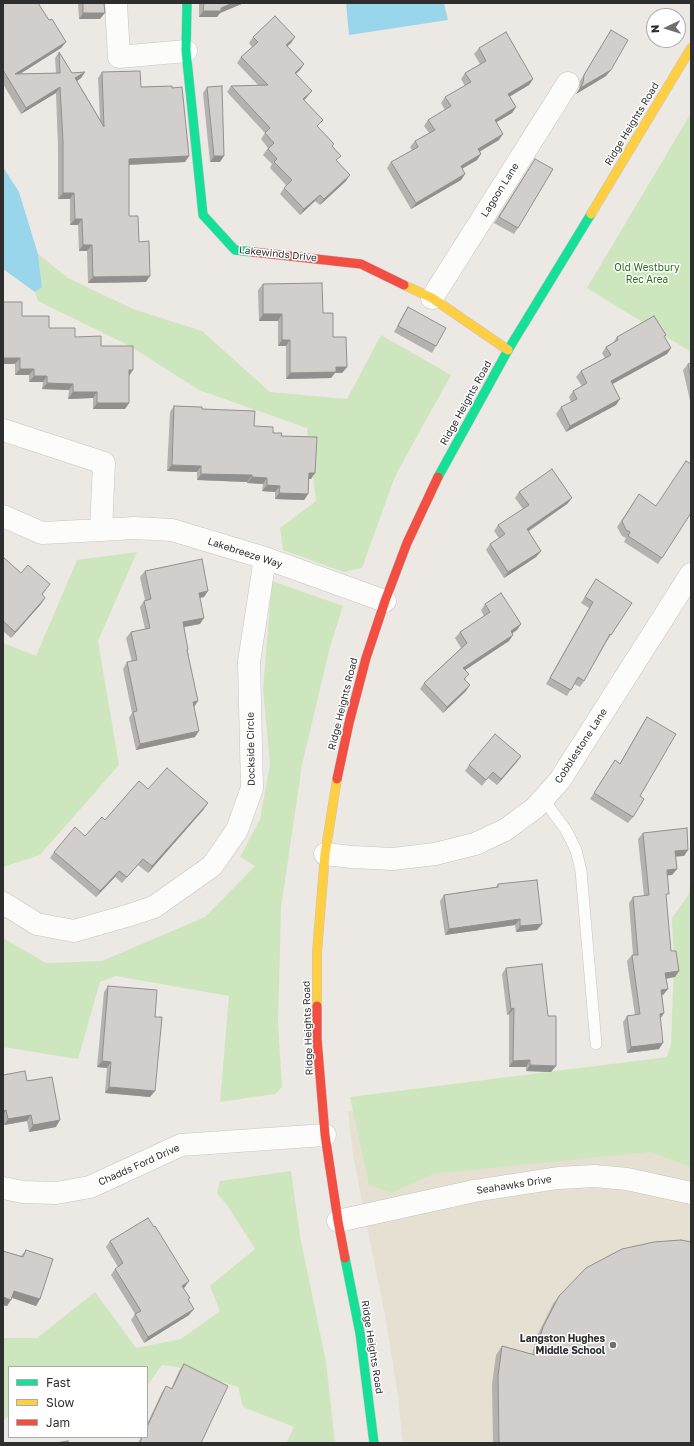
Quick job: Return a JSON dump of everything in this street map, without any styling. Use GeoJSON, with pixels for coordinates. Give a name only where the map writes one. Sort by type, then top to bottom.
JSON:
{"type":"FeatureCollection","features":[{"type":"Feature","properties":{"kind":"street"},"geometry":{"type":"LineString","coordinates":[[116,3],[119,57],[186,52]]}},
{"type":"Feature","properties":{"kind":"street","name":"Lakewinds Drive"},"geometry":{"type":"LineString","coordinates":[[187,3],[186,52],[203,215],[235,250],[280,256],[321,258],[361,264],[432,298],[508,350]]}},
{"type":"Feature","properties":{"kind":"street","name":"Ridge Heights Road"},"geometry":{"type":"LineString","coordinates":[[374,1443],[360,1333],[338,1221],[325,1135],[317,1039],[317,952],[325,854],[334,793],[349,723],[366,658],[385,601],[407,543],[436,481],[508,350],[691,48]]}},
{"type":"Feature","properties":{"kind":"street","name":"Lagoon Lane"},"geometry":{"type":"LineString","coordinates":[[432,298],[568,83]]}},
{"type":"Feature","properties":{"kind":"street"},"geometry":{"type":"LineString","coordinates":[[3,430],[104,463],[101,530]]}},
{"type":"Feature","properties":{"kind":"street","name":"Lakebreeze Way"},"geometry":{"type":"LineString","coordinates":[[3,516],[42,534],[134,528],[172,530],[265,558],[385,601]]}},
{"type":"Feature","properties":{"kind":"street","name":"Dockside Circle"},"geometry":{"type":"LineString","coordinates":[[3,903],[37,924],[74,931],[154,907],[212,866],[237,830],[252,788],[249,662],[265,558]]}},
{"type":"Feature","properties":{"kind":"street","name":"Cobblestone Lane"},"geometry":{"type":"LineString","coordinates":[[325,854],[393,859],[435,854],[475,844],[505,830],[535,808],[560,780],[691,574]]}},
{"type":"Feature","properties":{"kind":"street","name":"Chadds Ford Drive"},"geometry":{"type":"LineString","coordinates":[[3,1188],[30,1192],[56,1193],[70,1191],[90,1187],[181,1145],[325,1135]]}},
{"type":"Feature","properties":{"kind":"street","name":"Seahawks Drive"},"geometry":{"type":"LineString","coordinates":[[338,1221],[474,1191],[558,1178],[595,1176],[627,1179],[691,1193]]}},
{"type":"Feature","properties":{"kind":"lane"},"geometry":{"type":"LineString","coordinates":[[543,799],[566,830],[576,850],[581,870],[596,1044]]}},
{"type":"Feature","properties":{"kind":"shaded area"},"geometry":{"type":"Polygon","coordinates":[[[683,1060],[691,1066],[691,1443],[403,1443],[397,1389],[386,1321],[353,1155],[348,1111],[683,1060]]]}},
{"type":"Feature","properties":{"kind":"green space","name":"Old Westbury Rec Area"},"geometry":{"type":"Polygon","coordinates":[[[691,113],[691,352],[587,288],[691,113]]]}},
{"type":"Feature","properties":{"kind":"green space"},"geometry":{"type":"Polygon","coordinates":[[[38,254],[68,278],[133,309],[202,331],[270,392],[347,399],[381,335],[451,375],[394,479],[362,568],[344,572],[283,550],[280,528],[316,501],[307,428],[199,390],[130,346],[38,301],[35,292],[42,286],[38,254]]]}},
{"type":"Feature","properties":{"kind":"green space"},"geometry":{"type":"Polygon","coordinates":[[[137,552],[98,641],[119,765],[40,855],[3,867],[3,643],[36,656],[77,560],[137,552]]]}},
{"type":"Feature","properties":{"kind":"green space"},"geometry":{"type":"Polygon","coordinates":[[[272,581],[343,606],[330,647],[302,765],[281,908],[278,1023],[282,1087],[275,1094],[220,1102],[229,996],[116,976],[100,982],[78,1059],[3,1047],[3,938],[46,963],[102,961],[205,917],[255,866],[240,857],[260,819],[270,764],[263,689],[272,581]]]}},
{"type":"Feature","properties":{"kind":"green space"},"geometry":{"type":"Polygon","coordinates":[[[691,873],[691,1167],[650,1152],[433,1174],[392,1193],[369,1185],[350,1097],[667,1057],[671,1044],[674,966],[672,918],[689,894],[691,873]]]}},
{"type":"Feature","properties":{"kind":"green space"},"geometry":{"type":"Polygon","coordinates":[[[291,1171],[300,1236],[326,1362],[335,1443],[286,1443],[294,1427],[243,1407],[238,1387],[177,1367],[162,1365],[148,1385],[148,1366],[8,1366],[8,1418],[3,1420],[3,1338],[37,1338],[95,1292],[136,1348],[181,1339],[220,1311],[210,1286],[255,1249],[227,1205],[217,1193],[220,1181],[291,1171]]]}},
{"type":"Feature","properties":{"kind":"water"},"geometry":{"type":"Polygon","coordinates":[[[346,3],[444,3],[448,20],[349,35],[346,3]]]}},
{"type":"Feature","properties":{"kind":"water"},"geometry":{"type":"Polygon","coordinates":[[[3,167],[19,192],[38,254],[42,287],[35,292],[3,269],[3,167]]]}},
{"type":"Feature","properties":{"kind":"building"},"geometry":{"type":"Polygon","coordinates":[[[3,3],[38,3],[49,20],[52,19],[66,42],[15,74],[60,73],[59,52],[72,73],[85,72],[75,78],[104,127],[102,72],[140,71],[141,87],[182,87],[189,156],[129,159],[129,216],[138,216],[139,242],[149,241],[150,276],[93,277],[92,245],[83,245],[82,219],[75,219],[74,193],[63,193],[63,141],[60,87],[26,108],[3,70],[3,3]]]}},
{"type":"Feature","properties":{"kind":"building"},"geometry":{"type":"Polygon","coordinates":[[[83,3],[104,3],[105,13],[83,13],[83,3]]]}},
{"type":"Feature","properties":{"kind":"building"},"geometry":{"type":"Polygon","coordinates":[[[204,3],[233,3],[221,8],[221,11],[203,11],[204,3]]]}},
{"type":"Feature","properties":{"kind":"building"},"geometry":{"type":"Polygon","coordinates":[[[275,16],[295,37],[286,45],[304,64],[295,73],[312,91],[303,99],[323,120],[317,126],[334,144],[332,146],[341,156],[336,160],[350,175],[324,199],[320,195],[304,209],[284,188],[292,180],[274,162],[277,159],[268,149],[274,143],[265,133],[270,128],[231,86],[268,85],[241,57],[258,42],[253,37],[275,16]]]}},
{"type":"Feature","properties":{"kind":"building"},"geometry":{"type":"Polygon","coordinates":[[[611,30],[628,40],[611,70],[580,88],[583,83],[584,75],[611,30]]]}},
{"type":"Feature","properties":{"kind":"building"},"geometry":{"type":"Polygon","coordinates":[[[506,32],[533,79],[508,94],[516,107],[495,120],[503,134],[478,149],[481,154],[461,166],[465,174],[416,203],[391,162],[418,147],[415,141],[435,130],[428,120],[451,106],[445,97],[471,82],[465,73],[486,61],[479,48],[506,32]]]}},
{"type":"Feature","properties":{"kind":"building"},"geometry":{"type":"Polygon","coordinates":[[[222,86],[224,156],[214,156],[207,87],[222,86]]]}},
{"type":"Feature","properties":{"kind":"building"},"geometry":{"type":"Polygon","coordinates":[[[535,159],[553,169],[518,228],[499,217],[535,159]]]}},
{"type":"Feature","properties":{"kind":"building"},"geometry":{"type":"Polygon","coordinates":[[[322,283],[323,313],[333,313],[333,337],[346,337],[347,367],[336,367],[336,372],[290,373],[290,340],[282,340],[282,314],[263,314],[263,284],[322,283]]]}},
{"type":"Feature","properties":{"kind":"building"},"geometry":{"type":"Polygon","coordinates":[[[3,302],[22,302],[22,316],[49,316],[49,328],[75,328],[75,337],[101,336],[101,346],[133,346],[133,370],[129,370],[129,403],[97,403],[97,392],[73,392],[73,384],[47,383],[47,376],[34,376],[34,369],[20,369],[20,358],[3,358],[3,302]]]}},
{"type":"Feature","properties":{"kind":"building"},"geometry":{"type":"Polygon","coordinates":[[[408,307],[446,328],[436,346],[398,326],[408,307]]]}},
{"type":"Feature","properties":{"kind":"building"},"geometry":{"type":"Polygon","coordinates":[[[654,316],[666,335],[664,336],[671,348],[611,381],[620,399],[570,426],[561,407],[577,399],[573,391],[587,383],[581,371],[611,355],[606,347],[618,340],[617,337],[654,316]]]}},
{"type":"Feature","properties":{"kind":"building"},"geometry":{"type":"Polygon","coordinates":[[[691,363],[691,379],[688,364],[691,363]]]}},
{"type":"Feature","properties":{"kind":"building"},"geometry":{"type":"Polygon","coordinates":[[[174,406],[202,407],[202,409],[255,411],[254,426],[273,427],[273,433],[282,433],[281,436],[317,437],[315,473],[309,473],[308,494],[279,493],[280,486],[267,485],[267,478],[252,477],[252,475],[201,474],[201,466],[172,465],[174,406]]]}},
{"type":"Feature","properties":{"kind":"building"},"geometry":{"type":"Polygon","coordinates":[[[686,461],[691,464],[691,513],[662,558],[628,536],[630,532],[626,530],[622,521],[639,494],[656,506],[686,461]]]}},
{"type":"Feature","properties":{"kind":"building"},"geometry":{"type":"Polygon","coordinates":[[[552,469],[572,498],[527,529],[541,551],[508,572],[490,544],[505,534],[498,525],[529,505],[519,492],[552,469]]]}},
{"type":"Feature","properties":{"kind":"building"},"geometry":{"type":"Polygon","coordinates":[[[3,557],[21,573],[28,565],[50,584],[42,594],[45,598],[15,632],[3,621],[3,557]]]}},
{"type":"Feature","properties":{"kind":"building"},"geometry":{"type":"Polygon","coordinates":[[[202,559],[208,591],[199,593],[204,618],[183,622],[187,650],[198,701],[193,702],[199,731],[140,744],[133,712],[137,711],[127,662],[137,660],[131,632],[150,628],[144,601],[151,599],[145,571],[202,559]]]}},
{"type":"Feature","properties":{"kind":"building"},"geometry":{"type":"Polygon","coordinates":[[[596,579],[632,603],[611,635],[610,634],[584,681],[578,677],[571,690],[550,678],[593,602],[585,597],[596,579]]]}},
{"type":"Feature","properties":{"kind":"building"},"geometry":{"type":"Polygon","coordinates":[[[501,593],[521,624],[511,631],[513,635],[463,668],[469,674],[464,679],[470,685],[447,707],[424,683],[467,643],[460,632],[490,612],[485,604],[501,593]]]}},
{"type":"Feature","properties":{"kind":"building"},"geometry":{"type":"Polygon","coordinates":[[[647,717],[676,734],[640,796],[644,799],[633,817],[594,793],[615,760],[620,764],[647,717]]]}},
{"type":"Feature","properties":{"kind":"building"},"geometry":{"type":"Polygon","coordinates":[[[495,734],[521,756],[501,779],[493,772],[486,780],[469,765],[495,734]]]}},
{"type":"Feature","properties":{"kind":"building"},"geometry":{"type":"Polygon","coordinates":[[[167,768],[208,803],[152,866],[143,859],[127,877],[119,871],[100,891],[54,852],[75,827],[85,836],[102,817],[105,820],[139,781],[148,789],[167,768]]]}},
{"type":"Feature","properties":{"kind":"building"},"geometry":{"type":"Polygon","coordinates":[[[687,828],[688,850],[675,851],[677,869],[667,870],[669,894],[666,894],[671,951],[676,951],[679,971],[665,973],[668,989],[661,990],[664,1013],[660,1014],[663,1043],[631,1047],[627,1016],[640,1014],[632,955],[638,955],[633,897],[649,895],[643,833],[687,828]]]}},
{"type":"Feature","properties":{"kind":"building"},"geometry":{"type":"Polygon","coordinates":[[[537,880],[542,924],[520,926],[520,919],[449,929],[444,895],[498,887],[498,884],[537,880]]]}},
{"type":"Feature","properties":{"kind":"building"},"geometry":{"type":"Polygon","coordinates":[[[542,964],[548,1016],[556,1016],[556,1066],[530,1065],[530,1060],[513,1061],[514,1008],[511,1009],[506,968],[542,964]]]}},
{"type":"Feature","properties":{"kind":"building"},"geometry":{"type":"Polygon","coordinates":[[[108,986],[157,990],[155,1017],[162,1017],[155,1091],[109,1087],[111,1062],[102,1061],[108,986]]]}},
{"type":"Feature","properties":{"kind":"building"},"geometry":{"type":"Polygon","coordinates":[[[25,1071],[27,1081],[52,1077],[60,1120],[33,1125],[31,1115],[8,1119],[6,1110],[3,1111],[3,1075],[25,1071]]]}},
{"type":"Feature","properties":{"kind":"building"},"geometry":{"type":"Polygon","coordinates":[[[148,1218],[154,1227],[155,1226],[189,1281],[182,1286],[190,1298],[188,1299],[194,1309],[148,1337],[135,1314],[141,1311],[115,1269],[123,1263],[110,1241],[148,1218]]]}},
{"type":"Feature","properties":{"kind":"building","name":"Langston Hughes Middle School"},"geometry":{"type":"Polygon","coordinates":[[[681,1240],[691,1242],[691,1443],[499,1443],[498,1376],[502,1346],[535,1355],[543,1327],[559,1296],[586,1268],[622,1249],[654,1242],[681,1240]]]}},
{"type":"Feature","properties":{"kind":"building"},"geometry":{"type":"Polygon","coordinates":[[[26,1250],[53,1259],[40,1299],[14,1291],[11,1300],[3,1297],[3,1251],[23,1257],[26,1250]]]}},
{"type":"Feature","properties":{"kind":"building"},"geometry":{"type":"Polygon","coordinates":[[[184,1364],[228,1386],[201,1443],[140,1443],[142,1438],[148,1438],[148,1425],[166,1386],[172,1389],[184,1364]]]}},
{"type":"Feature","properties":{"kind":"building"},"geometry":{"type":"Polygon","coordinates":[[[68,1441],[69,1443],[56,1443],[68,1441]]]}},
{"type":"Feature","properties":{"kind":"traffic: fast"},"geometry":{"type":"LineString","coordinates":[[187,3],[186,51],[203,215],[235,250],[253,252]]}},
{"type":"Feature","properties":{"kind":"traffic: fast"},"geometry":{"type":"LineString","coordinates":[[438,477],[508,350],[591,214]]}},
{"type":"Feature","properties":{"kind":"traffic: fast"},"geometry":{"type":"LineString","coordinates":[[345,1258],[360,1333],[374,1443]]}},
{"type":"Feature","properties":{"kind":"traffic: slow"},"geometry":{"type":"LineString","coordinates":[[591,214],[691,48]]}},
{"type":"Feature","properties":{"kind":"traffic: slow"},"geometry":{"type":"LineString","coordinates":[[404,285],[432,298],[508,350]]}},
{"type":"Feature","properties":{"kind":"traffic: slow"},"geometry":{"type":"LineString","coordinates":[[317,1006],[317,952],[325,854],[337,779]]}},
{"type":"Feature","properties":{"kind":"traffic: jam"},"geometry":{"type":"LineString","coordinates":[[253,252],[361,264],[404,285]]}},
{"type":"Feature","properties":{"kind":"traffic: jam"},"geometry":{"type":"LineString","coordinates":[[337,779],[349,723],[366,658],[385,601],[407,543],[438,477]]}},
{"type":"Feature","properties":{"kind":"traffic: jam"},"geometry":{"type":"LineString","coordinates":[[317,1006],[317,1039],[325,1135],[345,1258]]}},
{"type":"Feature","properties":{"kind":"place","name":"Langston Hughes Middle School"},"geometry":{"type":"Point","coordinates":[613,1345]}}]}
